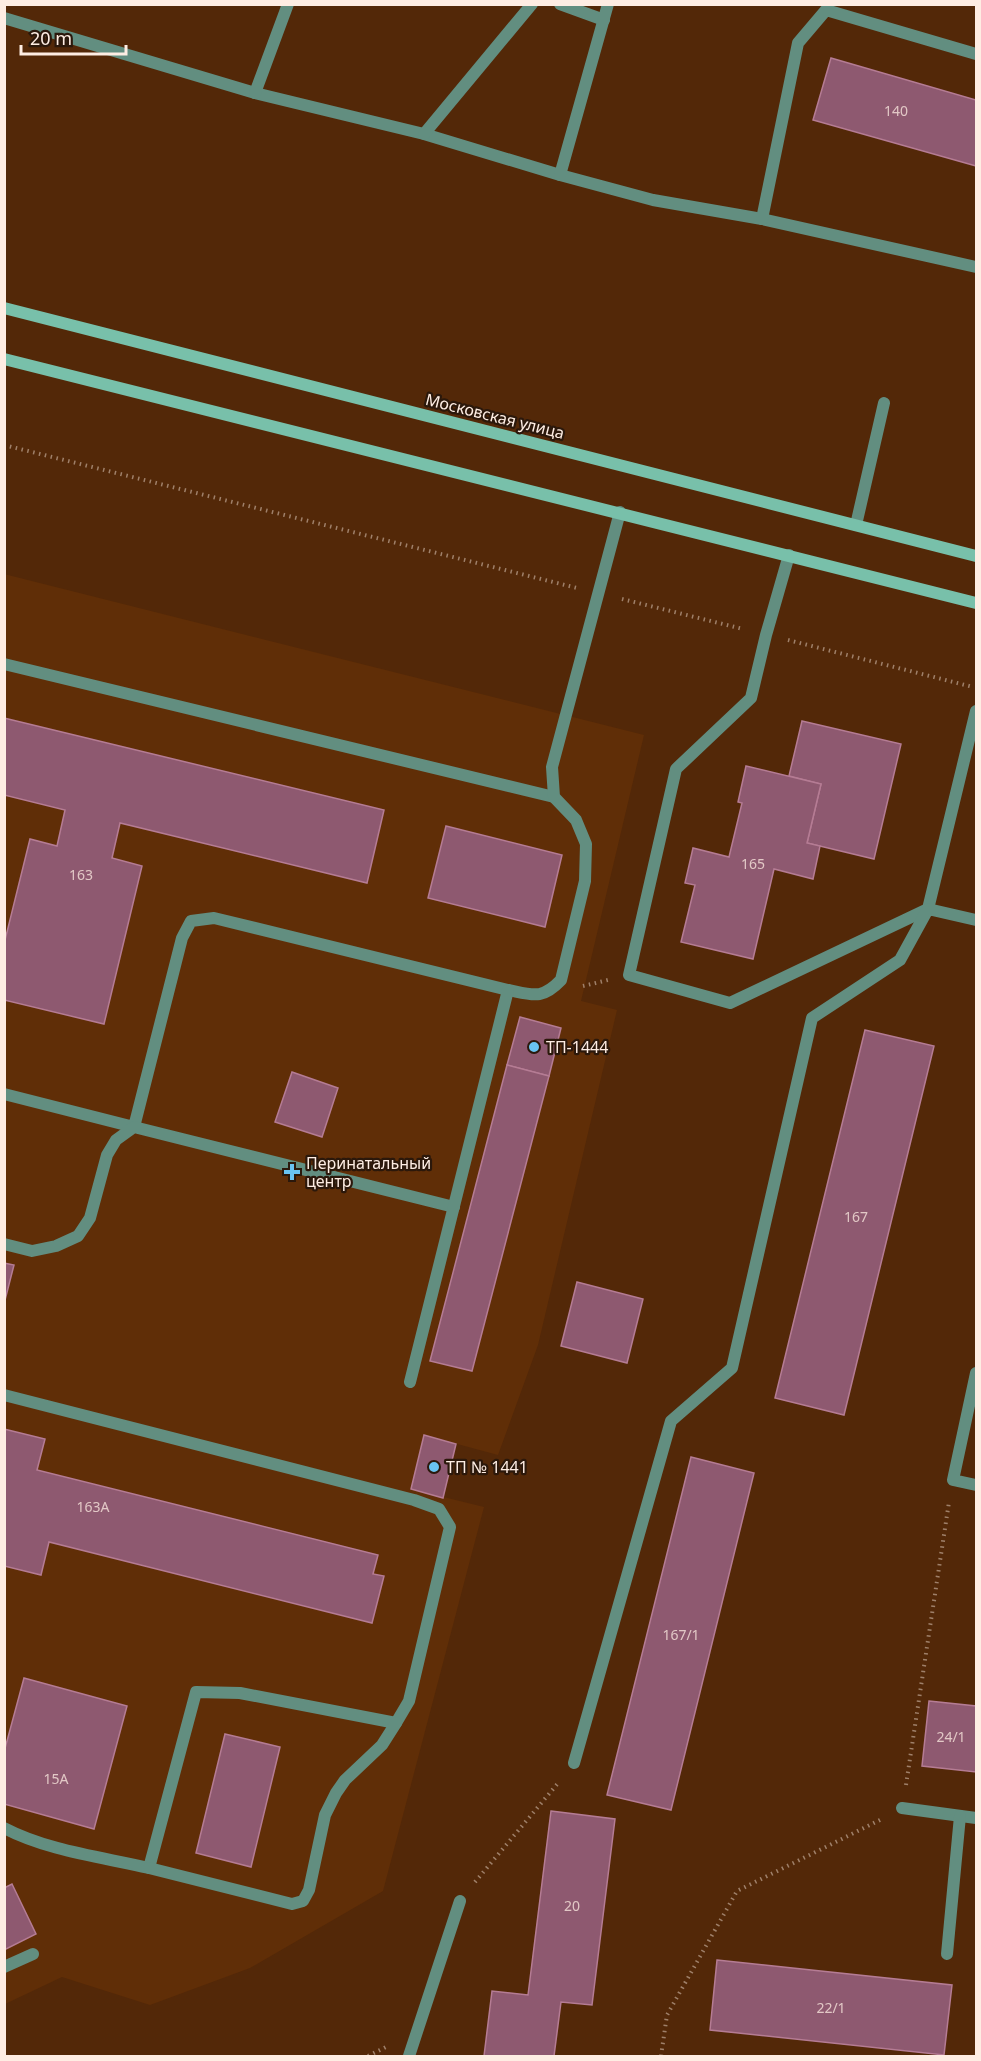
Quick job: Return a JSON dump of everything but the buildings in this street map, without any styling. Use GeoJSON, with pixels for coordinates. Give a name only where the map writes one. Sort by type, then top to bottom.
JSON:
{"type":"FeatureCollection","features":[{"type":"Feature","properties":{"kind":"main road","name":"Московская улица"},"geometry":{"type":"LineString","coordinates":[[4,308],[976,556]]}},
{"type":"Feature","properties":{"kind":"main road"},"geometry":{"type":"LineString","coordinates":[[4,359],[976,603]]}},
{"type":"Feature","properties":{"kind":"lane"},"geometry":{"type":"LineString","coordinates":[[255,93],[288,4]]}},
{"type":"Feature","properties":{"kind":"lane"},"geometry":{"type":"LineString","coordinates":[[424,134],[532,4]]}},
{"type":"Feature","properties":{"kind":"lane"},"geometry":{"type":"LineString","coordinates":[[560,4],[604,20]]}},
{"type":"Feature","properties":{"kind":"lane"},"geometry":{"type":"LineString","coordinates":[[560,175],[608,4]]}},
{"type":"Feature","properties":{"kind":"lane"},"geometry":{"type":"LineString","coordinates":[[762,219],[798,43],[827,7],[976,54]]}},
{"type":"Feature","properties":{"kind":"lane"},"geometry":{"type":"LineString","coordinates":[[4,18],[255,93],[424,134],[653,200],[762,219],[976,267]]}},
{"type":"Feature","properties":{"kind":"lane"},"geometry":{"type":"LineString","coordinates":[[856,525],[884,403]]}},
{"type":"Feature","properties":{"kind":"lane"},"geometry":{"type":"LineString","coordinates":[[554,797],[552,767],[620,512]]}},
{"type":"Feature","properties":{"kind":"lane"},"geometry":{"type":"LineString","coordinates":[[789,555],[751,698],[676,769],[629,975],[730,1003],[928,909],[976,920]]}},
{"type":"Feature","properties":{"kind":"lane"},"geometry":{"type":"LineString","coordinates":[[4,664],[554,797],[576,820],[586,844],[585,881],[561,980],[550,991],[533,995],[214,918],[191,921],[182,938],[134,1127],[116,1140],[107,1155],[90,1218],[78,1236],[56,1246],[32,1251],[4,1244]]}},
{"type":"Feature","properties":{"kind":"lane"},"geometry":{"type":"LineString","coordinates":[[574,1762],[670,1420],[732,1368],[812,1018],[900,960],[928,909],[976,711]]}},
{"type":"Feature","properties":{"kind":"lane"},"geometry":{"type":"LineString","coordinates":[[410,1382],[508,990]]}},
{"type":"Feature","properties":{"kind":"lane"},"geometry":{"type":"LineString","coordinates":[[4,1094],[454,1207]]}},
{"type":"Feature","properties":{"kind":"lane"},"geometry":{"type":"LineString","coordinates":[[976,1373],[953,1480],[976,1485]]}},
{"type":"Feature","properties":{"kind":"lane"},"geometry":{"type":"LineString","coordinates":[[4,1395],[414,1500],[440,1509],[450,1527],[409,1701],[382,1745],[345,1780],[336,1793],[325,1815],[309,1890],[303,1901],[292,1904],[61,1848],[4,1828]]}},
{"type":"Feature","properties":{"kind":"lane"},"geometry":{"type":"LineString","coordinates":[[149,1868],[196,1692],[240,1693],[396,1723]]}},
{"type":"Feature","properties":{"kind":"lane"},"geometry":{"type":"LineString","coordinates":[[902,1808],[976,1818]]}},
{"type":"Feature","properties":{"kind":"lane"},"geometry":{"type":"LineString","coordinates":[[947,1954],[960,1816]]}},
{"type":"Feature","properties":{"kind":"lane"},"geometry":{"type":"LineString","coordinates":[[409,2056],[459,1901]]}},
{"type":"Feature","properties":{"kind":"lane"},"geometry":{"type":"LineString","coordinates":[[4,1967],[33,1954]]}},
{"type":"Feature","properties":{"kind":"path"},"geometry":{"type":"LineString","coordinates":[[4,445],[976,687]]}},
{"type":"Feature","properties":{"kind":"path"},"geometry":{"type":"LineString","coordinates":[[550,991],[585,986],[629,975]]}},
{"type":"Feature","properties":{"kind":"path"},"geometry":{"type":"LineString","coordinates":[[661,2056],[667,2015],[737,1892],[902,1808],[953,1480]]}},
{"type":"Feature","properties":{"kind":"path"},"geometry":{"type":"LineString","coordinates":[[459,1901],[574,1762]]}},
{"type":"Feature","properties":{"kind":"shaded area","name":"Перинатальный центр"},"geometry":{"type":"Polygon","coordinates":[[[4,574],[644,735],[581,1001],[617,1010],[538,1345],[498,1455],[424,1435],[411,1489],[484,1507],[383,1891],[250,1968],[150,2005],[62,1977],[5,2004],[4,574]]]}},
{"type":"Feature","properties":{"kind":"place","name":"ТП-1444"},"geometry":{"type":"Point","coordinates":[534,1047]}},
{"type":"Feature","properties":{"kind":"place","name":"Перинатальный центр"},"geometry":{"type":"Point","coordinates":[292,1172]}},
{"type":"Feature","properties":{"kind":"place","name":"ТП № 1441"},"geometry":{"type":"Point","coordinates":[434,1467]}}]}
